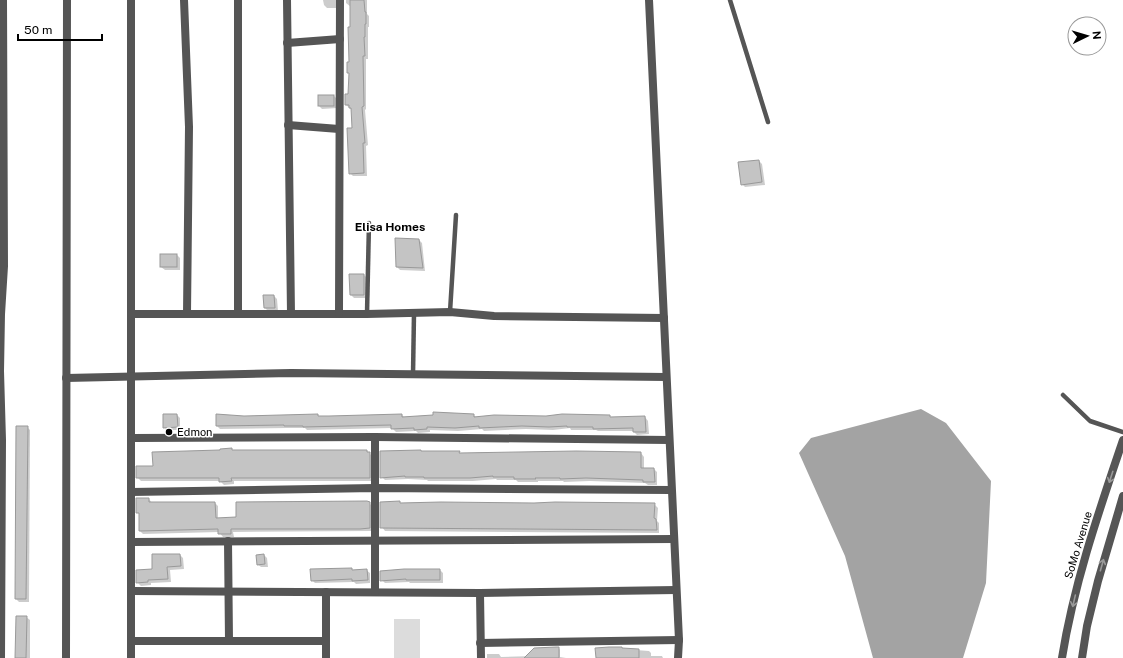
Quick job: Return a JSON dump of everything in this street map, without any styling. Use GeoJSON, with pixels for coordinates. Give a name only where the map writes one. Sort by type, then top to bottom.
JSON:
{"type":"FeatureCollection","features":[{"type":"Feature","properties":{"kind":"street"},"geometry":{"type":"LineString","coordinates":[[1,658],[0,314],[2,266],[3,0]]}},
{"type":"Feature","properties":{"kind":"street"},"geometry":{"type":"LineString","coordinates":[[66,658],[67,0]]}},
{"type":"Feature","properties":{"kind":"street"},"geometry":{"type":"LineString","coordinates":[[131,0],[131,658]]}},
{"type":"Feature","properties":{"kind":"street"},"geometry":{"type":"LineString","coordinates":[[184,0],[189,126],[187,314]]}},
{"type":"Feature","properties":{"kind":"street"},"geometry":{"type":"LineString","coordinates":[[238,0],[238,314]]}},
{"type":"Feature","properties":{"kind":"street"},"geometry":{"type":"LineString","coordinates":[[287,0],[291,314]]}},
{"type":"Feature","properties":{"kind":"street"},"geometry":{"type":"LineString","coordinates":[[339,314],[340,0]]}},
{"type":"Feature","properties":{"kind":"street"},"geometry":{"type":"LineString","coordinates":[[649,0],[679,640],[678,658]]}},
{"type":"Feature","properties":{"kind":"street"},"geometry":{"type":"LineString","coordinates":[[287,42],[340,39]]}},
{"type":"Feature","properties":{"kind":"street"},"geometry":{"type":"LineString","coordinates":[[288,126],[339,129]]}},
{"type":"Feature","properties":{"kind":"street"},"geometry":{"type":"LineString","coordinates":[[132,314],[367,314],[450,312],[494,316],[664,318]]}},
{"type":"Feature","properties":{"kind":"street"},"geometry":{"type":"LineString","coordinates":[[66,378],[131,378],[291,373],[666,377]]}},
{"type":"Feature","properties":{"kind":"street"},"geometry":{"type":"LineString","coordinates":[[131,438],[375,437],[669,440]]}},
{"type":"Feature","properties":{"kind":"street"},"geometry":{"type":"LineString","coordinates":[[374,592],[375,437]]}},
{"type":"Feature","properties":{"kind":"street","name":"SoMo Avenue"},"geometry":{"type":"LineString","coordinates":[[1062,658],[1078,582],[1123,440]]}},
{"type":"Feature","properties":{"kind":"street"},"geometry":{"type":"LineString","coordinates":[[131,492],[375,488],[671,490]]}},
{"type":"Feature","properties":{"kind":"street"},"geometry":{"type":"LineString","coordinates":[[1082,658],[1083,645],[1098,581],[1123,496]]}},
{"type":"Feature","properties":{"kind":"street"},"geometry":{"type":"LineString","coordinates":[[130,542],[674,539]]}},
{"type":"Feature","properties":{"kind":"street"},"geometry":{"type":"LineString","coordinates":[[228,541],[229,641]]}},
{"type":"Feature","properties":{"kind":"street"},"geometry":{"type":"LineString","coordinates":[[131,591],[480,593],[676,590]]}},
{"type":"Feature","properties":{"kind":"street"},"geometry":{"type":"LineString","coordinates":[[326,592],[326,658]]}},
{"type":"Feature","properties":{"kind":"street"},"geometry":{"type":"LineString","coordinates":[[480,593],[480,658]]}},
{"type":"Feature","properties":{"kind":"street"},"geometry":{"type":"LineString","coordinates":[[480,643],[679,640]]}},
{"type":"Feature","properties":{"kind":"street"},"geometry":{"type":"LineString","coordinates":[[132,642],[326,641]]}},
{"type":"Feature","properties":{"kind":"lane"},"geometry":{"type":"LineString","coordinates":[[730,0],[768,122]]}},
{"type":"Feature","properties":{"kind":"lane"},"geometry":{"type":"LineString","coordinates":[[450,312],[456,215]]}},
{"type":"Feature","properties":{"kind":"lane"},"geometry":{"type":"LineString","coordinates":[[367,314],[369,224]]}},
{"type":"Feature","properties":{"kind":"lane"},"geometry":{"type":"LineString","coordinates":[[413,374],[414,313]]}},
{"type":"Feature","properties":{"kind":"lane"},"geometry":{"type":"LineString","coordinates":[[1063,395],[1090,420],[1123,432]]}},
{"type":"Feature","properties":{"kind":"shaded area"},"geometry":{"type":"Polygon","coordinates":[[[921,409],[946,423],[991,481],[986,583],[963,658],[873,658],[845,556],[799,453],[811,438],[921,409]]]}},
{"type":"Feature","properties":{"kind":"shaded area"},"geometry":{"type":"Polygon","coordinates":[[[394,619],[420,619],[420,658],[394,658],[394,619]]]}},
{"type":"Feature","properties":{"kind":"building"},"geometry":{"type":"Polygon","coordinates":[[[350,0],[364,0],[366,24],[364,37],[365,56],[363,56],[364,106],[362,107],[365,143],[363,143],[364,173],[349,174],[347,128],[352,128],[351,108],[349,108],[349,105],[345,105],[345,94],[348,94],[349,73],[347,73],[347,62],[349,62],[348,27],[350,27],[350,0]]]}},
{"type":"Feature","properties":{"kind":"building"},"geometry":{"type":"Polygon","coordinates":[[[318,95],[334,95],[334,106],[318,106],[318,95]]]}},
{"type":"Feature","properties":{"kind":"building"},"geometry":{"type":"Polygon","coordinates":[[[759,160],[762,182],[741,185],[738,162],[759,160]]]}},
{"type":"Feature","properties":{"kind":"building"},"geometry":{"type":"Polygon","coordinates":[[[395,238],[419,239],[423,268],[396,267],[395,238]]]}},
{"type":"Feature","properties":{"kind":"building"},"geometry":{"type":"Polygon","coordinates":[[[160,254],[177,254],[177,267],[160,267],[160,254]]]}},
{"type":"Feature","properties":{"kind":"building"},"geometry":{"type":"Polygon","coordinates":[[[349,274],[364,274],[364,295],[350,295],[349,274]]]}},
{"type":"Feature","properties":{"kind":"building"},"geometry":{"type":"Polygon","coordinates":[[[263,295],[274,295],[275,308],[264,308],[263,295]]]}},
{"type":"Feature","properties":{"kind":"building"},"geometry":{"type":"Polygon","coordinates":[[[433,412],[474,414],[474,417],[494,415],[546,416],[562,414],[610,415],[610,417],[645,416],[646,432],[633,432],[633,428],[593,429],[593,427],[567,426],[479,428],[479,426],[455,428],[427,427],[427,429],[414,430],[414,428],[391,429],[391,425],[303,427],[284,425],[216,426],[216,414],[244,416],[318,414],[318,416],[329,416],[402,414],[402,417],[433,415],[433,412]]]}},
{"type":"Feature","properties":{"kind":"building"},"geometry":{"type":"Polygon","coordinates":[[[163,414],[177,414],[178,427],[163,428],[163,414]]]}},
{"type":"Feature","properties":{"kind":"building"},"geometry":{"type":"Polygon","coordinates":[[[16,426],[28,426],[26,599],[15,599],[16,426]]]}},
{"type":"Feature","properties":{"kind":"building"},"geometry":{"type":"Polygon","coordinates":[[[232,448],[232,450],[367,450],[367,452],[370,452],[370,478],[231,478],[232,481],[219,482],[219,478],[136,478],[136,466],[153,466],[152,452],[220,450],[232,448]]]}},
{"type":"Feature","properties":{"kind":"building"},"geometry":{"type":"Polygon","coordinates":[[[380,451],[460,451],[459,453],[576,451],[641,452],[641,468],[654,468],[655,482],[643,482],[643,480],[586,478],[514,479],[514,477],[493,476],[470,478],[424,478],[405,476],[380,478],[380,451]]]}},
{"type":"Feature","properties":{"kind":"building"},"geometry":{"type":"Polygon","coordinates":[[[136,498],[149,498],[149,502],[215,502],[216,518],[236,517],[236,502],[367,501],[370,502],[370,528],[231,529],[231,534],[218,534],[218,529],[139,531],[139,513],[136,513],[136,498]]]}},
{"type":"Feature","properties":{"kind":"building"},"geometry":{"type":"Polygon","coordinates":[[[400,501],[400,503],[655,503],[654,518],[656,519],[657,530],[380,528],[380,502],[400,501]]]}},
{"type":"Feature","properties":{"kind":"building"},"geometry":{"type":"Polygon","coordinates":[[[152,554],[180,554],[181,566],[167,567],[168,579],[148,580],[148,582],[136,583],[136,570],[152,569],[152,554]]]}},
{"type":"Feature","properties":{"kind":"building"},"geometry":{"type":"Polygon","coordinates":[[[264,554],[265,564],[257,565],[256,555],[264,554]]]}},
{"type":"Feature","properties":{"kind":"building"},"geometry":{"type":"Polygon","coordinates":[[[352,568],[352,570],[367,569],[368,580],[352,581],[352,579],[311,581],[310,569],[352,568]]]}},
{"type":"Feature","properties":{"kind":"building"},"geometry":{"type":"Polygon","coordinates":[[[440,569],[440,580],[406,579],[380,581],[380,571],[440,569]]]}},
{"type":"Feature","properties":{"kind":"building"},"geometry":{"type":"Polygon","coordinates":[[[16,616],[27,616],[26,658],[15,658],[16,616]]]}},
{"type":"Feature","properties":{"kind":"building"},"geometry":{"type":"Polygon","coordinates":[[[559,647],[559,658],[524,658],[534,648],[559,647]]]}},
{"type":"Feature","properties":{"kind":"building"},"geometry":{"type":"Polygon","coordinates":[[[609,647],[639,649],[639,658],[596,658],[595,648],[609,647]]]}},
{"type":"Feature","properties":{"kind":"place","name":"Edmon"},"geometry":{"type":"Point","coordinates":[169,432]}},
{"type":"Feature","properties":{"kind":"district","name":"Elisa Homes"},"geometry":{"type":"Point","coordinates":[390,227]}}]}
